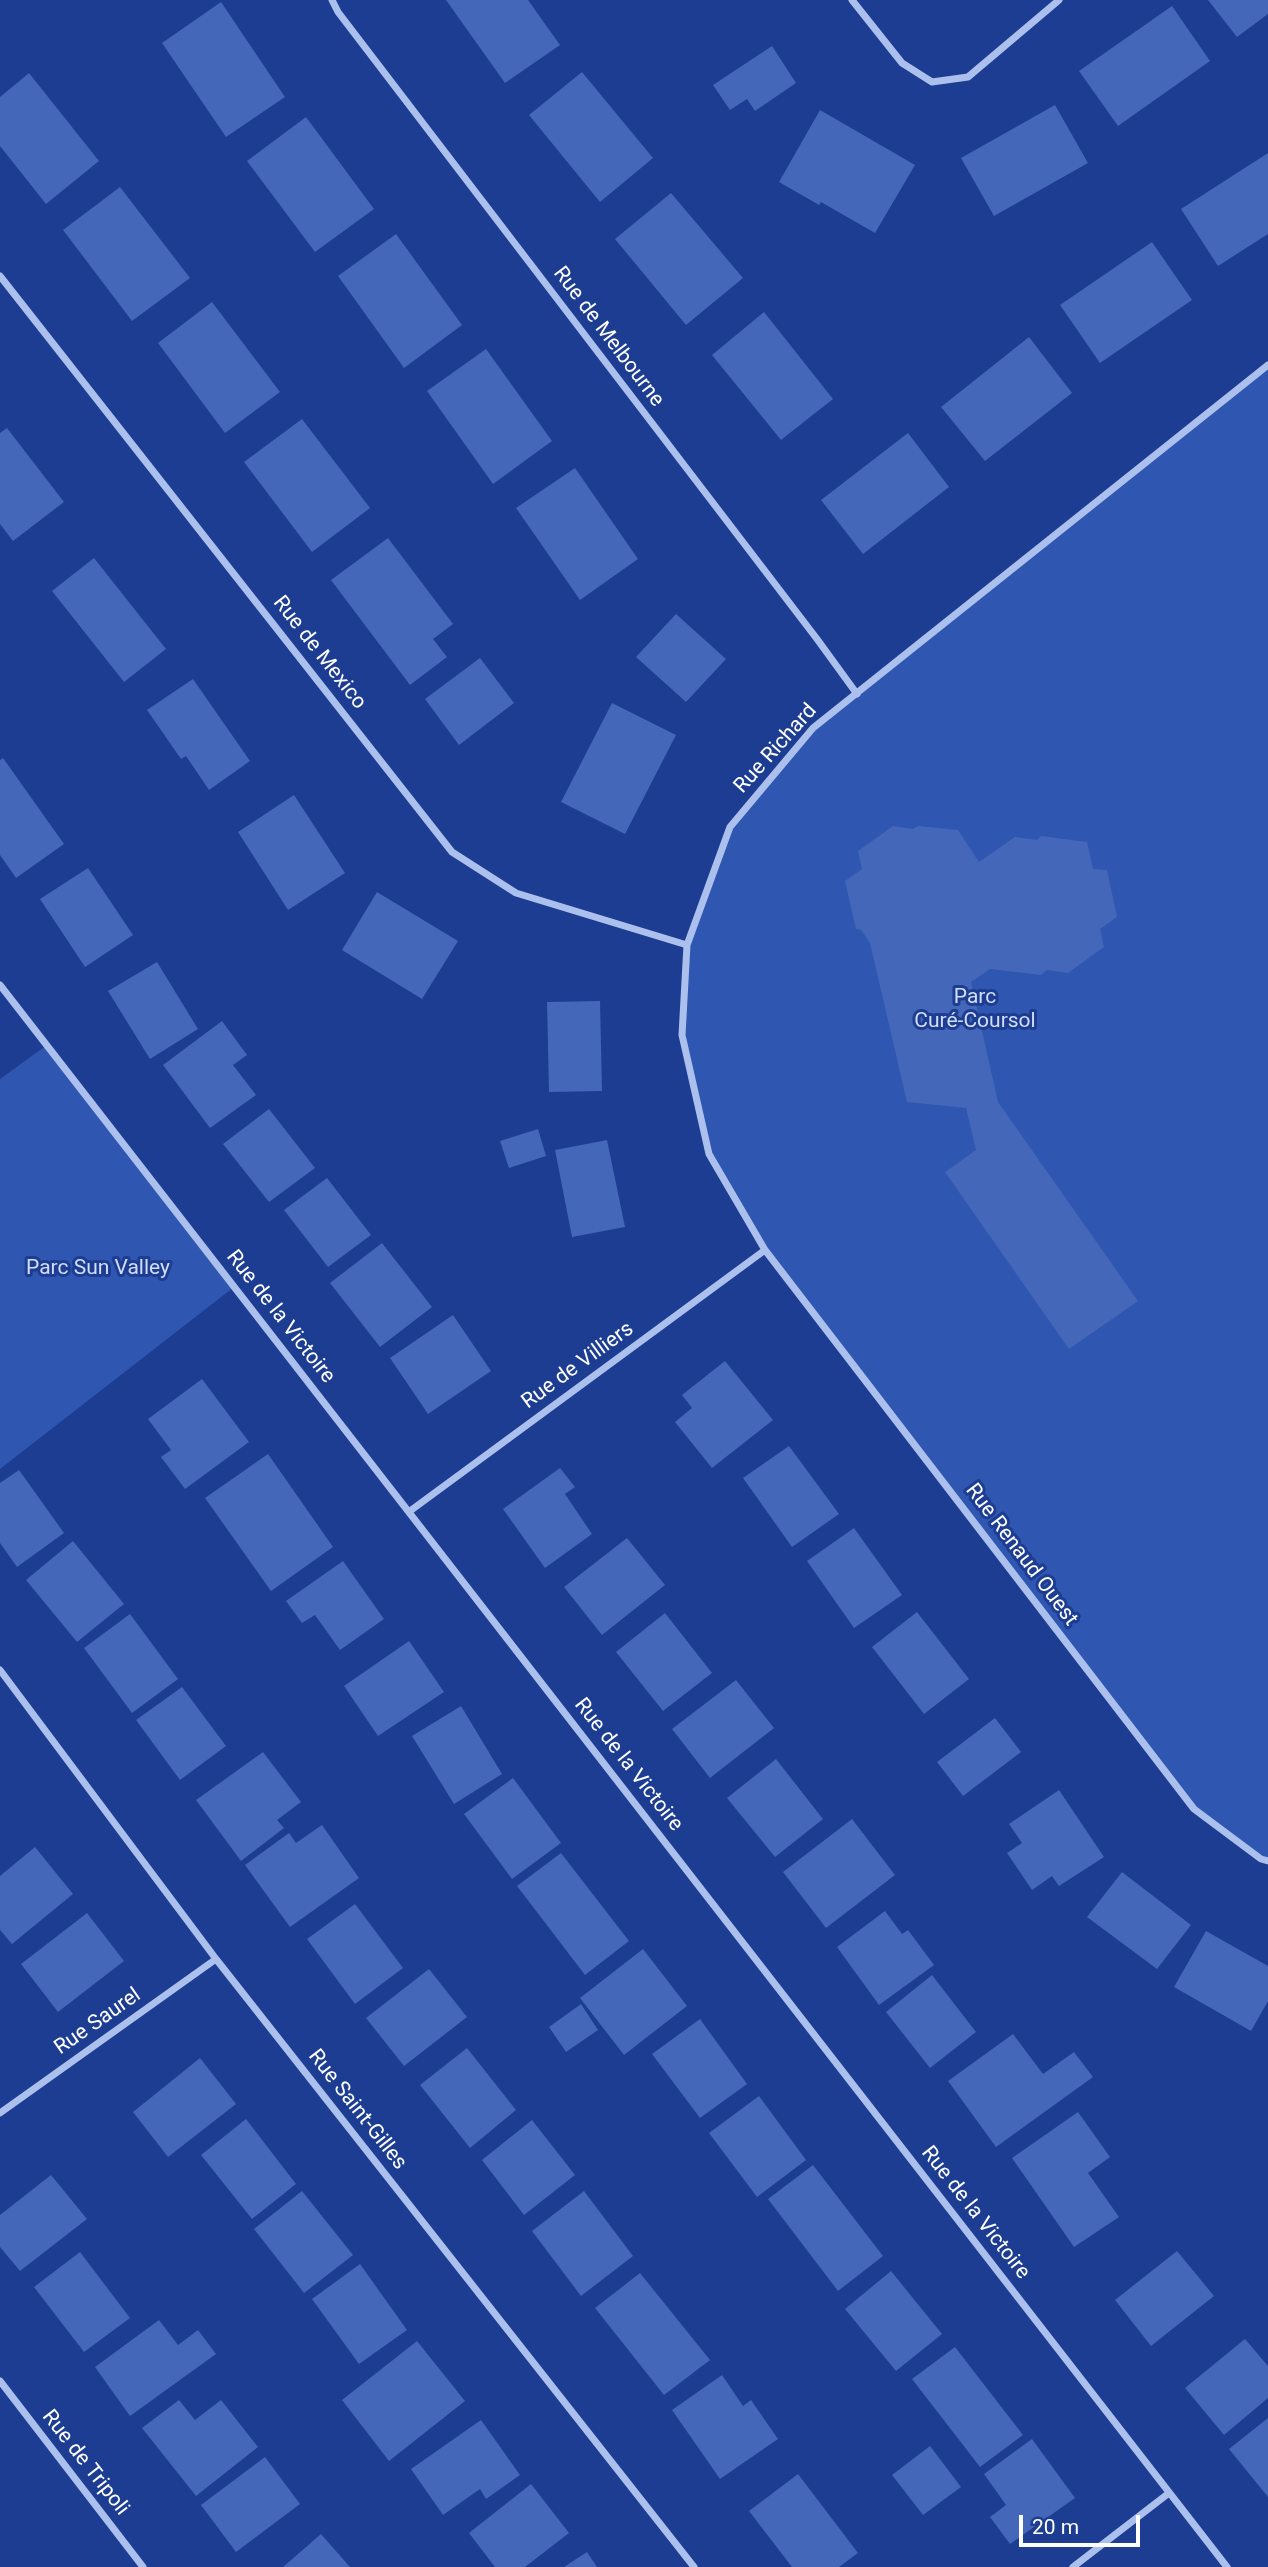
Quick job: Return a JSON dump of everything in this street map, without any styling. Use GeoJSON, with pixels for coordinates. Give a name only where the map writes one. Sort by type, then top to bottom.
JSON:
{"type":"FeatureCollection","features":[{"type":"Feature","properties":{"kind":"street","name":"Rue de Melbourne"},"geometry":{"type":"LineString","coordinates":[[332,0],[338,12],[856,694]]}},
{"type":"Feature","properties":{"kind":"street"},"geometry":{"type":"LineString","coordinates":[[852,0],[902,63],[932,82],[968,77],[1059,0]]}},
{"type":"Feature","properties":{"kind":"street","name":"Rue de Mexico"},"geometry":{"type":"LineString","coordinates":[[0,276],[452,852],[516,893],[687,945]]}},
{"type":"Feature","properties":{"kind":"street","name":"Rue Richard"},"geometry":{"type":"LineString","coordinates":[[765,1250],[709,1154],[681,1035],[687,945],[730,827],[813,728],[1268,365]]}},
{"type":"Feature","properties":{"kind":"street","name":"Rue de la Victoire"},"geometry":{"type":"LineString","coordinates":[[0,985],[1227,2567]]}},
{"type":"Feature","properties":{"kind":"street","name":"Rue de Villiers"},"geometry":{"type":"LineString","coordinates":[[410,1511],[765,1250]]}},
{"type":"Feature","properties":{"kind":"street","name":"Rue Renaud Ouest"},"geometry":{"type":"LineString","coordinates":[[765,1250],[1194,1809],[1261,1859],[1268,1861]]}},
{"type":"Feature","properties":{"kind":"street","name":"Rue Saint-Gilles"},"geometry":{"type":"LineString","coordinates":[[0,1670],[216,1959],[694,2567]]}},
{"type":"Feature","properties":{"kind":"street","name":"Rue Saurel"},"geometry":{"type":"LineString","coordinates":[[0,2113],[216,1959]]}},
{"type":"Feature","properties":{"kind":"street","name":"Rue de Tripoli"},"geometry":{"type":"LineString","coordinates":[[0,2381],[143,2567]]}},
{"type":"Feature","properties":{"kind":"street"},"geometry":{"type":"LineString","coordinates":[[1073,2567],[1168,2493]]}},
{"type":"Feature","properties":{"kind":"green space","name":"Parc Curé-Coursol"},"geometry":{"type":"Polygon","coordinates":[[[1268,366],[1268,1861],[1194,1809],[766,1250],[709,1154],[682,1035],[687,945],[730,827],[813,728],[1268,366]]]}},
{"type":"Feature","properties":{"kind":"green space","name":"Parc Sun Valley"},"geometry":{"type":"Polygon","coordinates":[[[47,1045],[234,1287],[0,1469],[0,1079],[47,1045]]]}},
{"type":"Feature","properties":{"kind":"building"},"geometry":{"type":"Polygon","coordinates":[[[446,0],[528,0],[560,45],[505,83],[446,0]]]}},
{"type":"Feature","properties":{"kind":"building"},"geometry":{"type":"Polygon","coordinates":[[[1208,0],[1268,0],[1268,14],[1237,37],[1208,0]]]}},
{"type":"Feature","properties":{"kind":"building"},"geometry":{"type":"Polygon","coordinates":[[[221,2],[285,97],[226,137],[162,43],[221,2]]]}},
{"type":"Feature","properties":{"kind":"building"},"geometry":{"type":"Polygon","coordinates":[[[1172,6],[1210,61],[1118,126],[1079,71],[1172,6]]]}},
{"type":"Feature","properties":{"kind":"building"},"geometry":{"type":"Polygon","coordinates":[[[772,46],[796,83],[755,111],[747,99],[730,110],[713,85],[772,46]]]}},
{"type":"Feature","properties":{"kind":"building"},"geometry":{"type":"Polygon","coordinates":[[[582,72],[653,158],[600,202],[529,115],[582,72]]]}},
{"type":"Feature","properties":{"kind":"building"},"geometry":{"type":"Polygon","coordinates":[[[29,73],[99,161],[46,204],[0,146],[0,97],[29,73]]]}},
{"type":"Feature","properties":{"kind":"building"},"geometry":{"type":"Polygon","coordinates":[[[1055,105],[1088,163],[994,216],[961,158],[1055,105]]]}},
{"type":"Feature","properties":{"kind":"building"},"geometry":{"type":"Polygon","coordinates":[[[820,110],[915,165],[875,233],[779,182],[820,110]]]}},
{"type":"Feature","properties":{"kind":"building"},"geometry":{"type":"Polygon","coordinates":[[[306,117],[374,209],[315,252],[247,161],[306,117]]]}},
{"type":"Feature","properties":{"kind":"building"},"geometry":{"type":"Polygon","coordinates":[[[1268,153],[1268,234],[1218,266],[1181,209],[1268,153]]]}},
{"type":"Feature","properties":{"kind":"building"},"geometry":{"type":"Polygon","coordinates":[[[120,187],[190,278],[132,321],[63,230],[120,187]]]}},
{"type":"Feature","properties":{"kind":"building"},"geometry":{"type":"Polygon","coordinates":[[[671,193],[743,278],[686,325],[615,239],[671,193]]]}},
{"type":"Feature","properties":{"kind":"building"},"geometry":{"type":"Polygon","coordinates":[[[396,234],[462,325],[404,368],[338,276],[396,234]]]}},
{"type":"Feature","properties":{"kind":"building"},"geometry":{"type":"Polygon","coordinates":[[[1152,242],[1192,300],[1100,363],[1060,305],[1152,242]]]}},
{"type":"Feature","properties":{"kind":"building"},"geometry":{"type":"Polygon","coordinates":[[[212,302],[280,392],[225,433],[158,343],[212,302]]]}},
{"type":"Feature","properties":{"kind":"building"},"geometry":{"type":"Polygon","coordinates":[[[764,312],[833,399],[781,440],[712,355],[764,312]]]}},
{"type":"Feature","properties":{"kind":"building"},"geometry":{"type":"Polygon","coordinates":[[[1029,337],[1072,393],[985,461],[941,407],[1029,337]]]}},
{"type":"Feature","properties":{"kind":"building"},"geometry":{"type":"Polygon","coordinates":[[[486,349],[552,441],[493,484],[427,391],[486,349]]]}},
{"type":"Feature","properties":{"kind":"building"},"geometry":{"type":"Polygon","coordinates":[[[302,419],[370,508],[312,552],[244,462],[302,419]]]}},
{"type":"Feature","properties":{"kind":"building"},"geometry":{"type":"Polygon","coordinates":[[[7,428],[64,502],[13,541],[0,524],[0,433],[7,428]]]}},
{"type":"Feature","properties":{"kind":"building"},"geometry":{"type":"Polygon","coordinates":[[[908,433],[949,487],[863,554],[821,500],[908,433]]]}},
{"type":"Feature","properties":{"kind":"building"},"geometry":{"type":"Polygon","coordinates":[[[575,468],[638,559],[580,600],[516,508],[575,468]]]}},
{"type":"Feature","properties":{"kind":"building"},"geometry":{"type":"Polygon","coordinates":[[[388,538],[453,624],[433,639],[447,657],[410,685],[331,580],[388,538]]]}},
{"type":"Feature","properties":{"kind":"building"},"geometry":{"type":"Polygon","coordinates":[[[94,558],[166,649],[124,682],[52,591],[94,558]]]}},
{"type":"Feature","properties":{"kind":"building"},"geometry":{"type":"Polygon","coordinates":[[[676,614],[726,659],[686,702],[636,657],[676,614]]]}},
{"type":"Feature","properties":{"kind":"building"},"geometry":{"type":"Polygon","coordinates":[[[480,658],[514,703],[459,745],[425,699],[480,658]]]}},
{"type":"Feature","properties":{"kind":"building"},"geometry":{"type":"Polygon","coordinates":[[[193,679],[250,761],[209,790],[186,756],[181,759],[147,710],[193,679]]]}},
{"type":"Feature","properties":{"kind":"building"},"geometry":{"type":"Polygon","coordinates":[[[612,703],[676,735],[625,834],[561,802],[612,703]]]}},
{"type":"Feature","properties":{"kind":"building"},"geometry":{"type":"Polygon","coordinates":[[[3,758],[64,844],[16,878],[0,855],[0,760],[3,758]]]}},
{"type":"Feature","properties":{"kind":"building"},"geometry":{"type":"Polygon","coordinates":[[[294,795],[345,873],[288,910],[238,832],[294,795]]]}},
{"type":"Feature","properties":{"kind":"building"},"geometry":{"type":"Polygon","coordinates":[[[893,826],[958,830],[979,862],[1015,837],[1037,840],[1041,836],[1087,842],[1093,869],[1107,870],[1117,917],[1100,929],[1104,947],[1068,973],[1047,970],[1041,975],[990,969],[971,982],[998,1102],[1138,1301],[1069,1349],[945,1172],[976,1150],[966,1108],[907,1102],[870,943],[861,930],[856,929],[845,881],[862,869],[858,851],[893,826]]]}},
{"type":"Feature","properties":{"kind":"building"},"geometry":{"type":"Polygon","coordinates":[[[88,868],[133,935],[85,967],[40,899],[88,868]]]}},
{"type":"Feature","properties":{"kind":"building"},"geometry":{"type":"Polygon","coordinates":[[[377,892],[458,941],[422,999],[342,950],[377,892]]]}},
{"type":"Feature","properties":{"kind":"building"},"geometry":{"type":"Polygon","coordinates":[[[157,962],[198,1029],[150,1059],[108,991],[157,962]]]}},
{"type":"Feature","properties":{"kind":"building"},"geometry":{"type":"Polygon","coordinates":[[[600,1001],[602,1091],[549,1092],[547,1002],[600,1001]]]}},
{"type":"Feature","properties":{"kind":"building"},"geometry":{"type":"Polygon","coordinates":[[[222,1021],[247,1055],[233,1065],[256,1095],[210,1128],[163,1065],[222,1021]]]}},
{"type":"Feature","properties":{"kind":"building"},"geometry":{"type":"Polygon","coordinates":[[[269,1109],[315,1168],[269,1202],[223,1144],[269,1109]]]}},
{"type":"Feature","properties":{"kind":"building"},"geometry":{"type":"Polygon","coordinates":[[[538,1129],[546,1156],[509,1168],[500,1141],[538,1129]]]}},
{"type":"Feature","properties":{"kind":"building"},"geometry":{"type":"Polygon","coordinates":[[[607,1140],[625,1227],[572,1237],[555,1150],[607,1140]]]}},
{"type":"Feature","properties":{"kind":"building"},"geometry":{"type":"Polygon","coordinates":[[[327,1178],[371,1235],[328,1267],[284,1210],[327,1178]]]}},
{"type":"Feature","properties":{"kind":"building"},"geometry":{"type":"Polygon","coordinates":[[[382,1243],[432,1307],[380,1347],[330,1283],[382,1243]]]}},
{"type":"Feature","properties":{"kind":"building"},"geometry":{"type":"Polygon","coordinates":[[[453,1315],[491,1371],[428,1414],[390,1358],[453,1315]]]}},
{"type":"Feature","properties":{"kind":"building"},"geometry":{"type":"Polygon","coordinates":[[[725,1361],[773,1420],[712,1468],[675,1422],[692,1408],[682,1395],[725,1361]]]}},
{"type":"Feature","properties":{"kind":"building"},"geometry":{"type":"Polygon","coordinates":[[[202,1379],[249,1442],[185,1489],[161,1457],[171,1450],[148,1419],[202,1379]]]}},
{"type":"Feature","properties":{"kind":"building"},"geometry":{"type":"Polygon","coordinates":[[[789,1446],[839,1514],[792,1547],[743,1478],[789,1446]]]}},
{"type":"Feature","properties":{"kind":"building"},"geometry":{"type":"Polygon","coordinates":[[[268,1454],[333,1547],[271,1591],[205,1498],[268,1454]]]}},
{"type":"Feature","properties":{"kind":"building"},"geometry":{"type":"Polygon","coordinates":[[[560,1468],[575,1487],[565,1494],[592,1534],[545,1568],[503,1509],[560,1468]]]}},
{"type":"Feature","properties":{"kind":"building"},"geometry":{"type":"Polygon","coordinates":[[[19,1470],[64,1533],[17,1567],[0,1543],[0,1483],[19,1470]]]}},
{"type":"Feature","properties":{"kind":"building"},"geometry":{"type":"Polygon","coordinates":[[[854,1528],[902,1595],[854,1628],[807,1561],[854,1528]]]}},
{"type":"Feature","properties":{"kind":"building"},"geometry":{"type":"Polygon","coordinates":[[[627,1538],[665,1585],[602,1635],[564,1587],[627,1538]]]}},
{"type":"Feature","properties":{"kind":"building"},"geometry":{"type":"Polygon","coordinates":[[[73,1541],[124,1604],[77,1642],[26,1580],[73,1541]]]}},
{"type":"Feature","properties":{"kind":"building"},"geometry":{"type":"Polygon","coordinates":[[[343,1561],[384,1619],[340,1650],[315,1615],[302,1623],[286,1601],[343,1561]]]}},
{"type":"Feature","properties":{"kind":"building"},"geometry":{"type":"Polygon","coordinates":[[[917,1612],[969,1679],[924,1714],[872,1647],[917,1612]]]}},
{"type":"Feature","properties":{"kind":"building"},"geometry":{"type":"Polygon","coordinates":[[[665,1613],[712,1673],[663,1711],[616,1652],[665,1613]]]}},
{"type":"Feature","properties":{"kind":"building"},"geometry":{"type":"Polygon","coordinates":[[[130,1614],[178,1679],[132,1713],[84,1648],[130,1614]]]}},
{"type":"Feature","properties":{"kind":"building"},"geometry":{"type":"Polygon","coordinates":[[[409,1641],[444,1692],[378,1736],[344,1686],[409,1641]]]}},
{"type":"Feature","properties":{"kind":"building"},"geometry":{"type":"Polygon","coordinates":[[[736,1680],[774,1728],[710,1778],[672,1729],[736,1680]]]}},
{"type":"Feature","properties":{"kind":"building"},"geometry":{"type":"Polygon","coordinates":[[[182,1687],[226,1746],[180,1780],[136,1720],[182,1687]]]}},
{"type":"Feature","properties":{"kind":"building"},"geometry":{"type":"Polygon","coordinates":[[[461,1706],[502,1774],[454,1804],[412,1736],[461,1706]]]}},
{"type":"Feature","properties":{"kind":"building"},"geometry":{"type":"Polygon","coordinates":[[[995,1718],[1021,1752],[963,1796],[937,1762],[995,1718]]]}},
{"type":"Feature","properties":{"kind":"building"},"geometry":{"type":"Polygon","coordinates":[[[263,1752],[301,1802],[277,1820],[284,1828],[241,1861],[196,1800],[263,1752]]]}},
{"type":"Feature","properties":{"kind":"building"},"geometry":{"type":"Polygon","coordinates":[[[776,1759],[823,1819],[775,1857],[727,1798],[776,1759]]]}},
{"type":"Feature","properties":{"kind":"building"},"geometry":{"type":"Polygon","coordinates":[[[513,1778],[561,1843],[512,1879],[464,1814],[513,1778]]]}},
{"type":"Feature","properties":{"kind":"building"},"geometry":{"type":"Polygon","coordinates":[[[1059,1790],[1104,1857],[1059,1886],[1052,1876],[1032,1890],[1007,1853],[1022,1843],[1009,1824],[1059,1790]]]}},
{"type":"Feature","properties":{"kind":"building"},"geometry":{"type":"Polygon","coordinates":[[[852,1819],[895,1875],[826,1928],[783,1872],[852,1819]]]}},
{"type":"Feature","properties":{"kind":"building"},"geometry":{"type":"Polygon","coordinates":[[[322,1825],[359,1878],[290,1927],[245,1865],[289,1833],[296,1843],[322,1825]]]}},
{"type":"Feature","properties":{"kind":"building"},"geometry":{"type":"Polygon","coordinates":[[[35,1847],[73,1894],[12,1944],[0,1930],[0,1876],[35,1847]]]}},
{"type":"Feature","properties":{"kind":"building"},"geometry":{"type":"Polygon","coordinates":[[[561,1853],[629,1941],[585,1975],[517,1886],[561,1853]]]}},
{"type":"Feature","properties":{"kind":"building"},"geometry":{"type":"Polygon","coordinates":[[[1122,1872],[1191,1925],[1157,1969],[1087,1917],[1122,1872]]]}},
{"type":"Feature","properties":{"kind":"building"},"geometry":{"type":"Polygon","coordinates":[[[355,1904],[403,1968],[355,2004],[307,1939],[355,1904]]]}},
{"type":"Feature","properties":{"kind":"building"},"geometry":{"type":"Polygon","coordinates":[[[885,1911],[902,1934],[908,1930],[934,1965],[879,2005],[837,1947],[885,1911]]]}},
{"type":"Feature","properties":{"kind":"building"},"geometry":{"type":"Polygon","coordinates":[[[87,1913],[124,1961],[58,2012],[21,1964],[87,1913]]]}},
{"type":"Feature","properties":{"kind":"building"},"geometry":{"type":"Polygon","coordinates":[[[1206,1931],[1268,1966],[1268,2001],[1251,2031],[1174,1987],[1206,1931]]]}},
{"type":"Feature","properties":{"kind":"building"},"geometry":{"type":"Polygon","coordinates":[[[643,1949],[687,2006],[624,2055],[580,1998],[643,1949]]]}},
{"type":"Feature","properties":{"kind":"building"},"geometry":{"type":"Polygon","coordinates":[[[429,1969],[467,2017],[404,2066],[366,2018],[429,1969]]]}},
{"type":"Feature","properties":{"kind":"building"},"geometry":{"type":"Polygon","coordinates":[[[932,1975],[976,2032],[930,2068],[886,2012],[932,1975]]]}},
{"type":"Feature","properties":{"kind":"building"},"geometry":{"type":"Polygon","coordinates":[[[581,2004],[598,2030],[566,2052],[549,2027],[581,2004]]]}},
{"type":"Feature","properties":{"kind":"building"},"geometry":{"type":"Polygon","coordinates":[[[700,2019],[747,2084],[700,2118],[652,2054],[700,2019]]]}},
{"type":"Feature","properties":{"kind":"building"},"geometry":{"type":"Polygon","coordinates":[[[1013,2034],[1043,2074],[1074,2052],[1093,2077],[996,2147],[948,2081],[1013,2034]]]}},
{"type":"Feature","properties":{"kind":"building"},"geometry":{"type":"Polygon","coordinates":[[[467,2048],[516,2110],[470,2148],[420,2085],[467,2048]]]}},
{"type":"Feature","properties":{"kind":"building"},"geometry":{"type":"Polygon","coordinates":[[[200,2058],[236,2104],[168,2157],[133,2112],[200,2058]]]}},
{"type":"Feature","properties":{"kind":"building"},"geometry":{"type":"Polygon","coordinates":[[[759,2096],[806,2160],[757,2197],[709,2133],[759,2096]]]}},
{"type":"Feature","properties":{"kind":"building"},"geometry":{"type":"Polygon","coordinates":[[[1078,2112],[1110,2157],[1088,2173],[1119,2217],[1074,2247],[1012,2158],[1078,2112]]]}},
{"type":"Feature","properties":{"kind":"building"},"geometry":{"type":"Polygon","coordinates":[[[246,2119],[296,2184],[252,2219],[201,2155],[246,2119]]]}},
{"type":"Feature","properties":{"kind":"building"},"geometry":{"type":"Polygon","coordinates":[[[532,2120],[575,2175],[524,2215],[482,2160],[532,2120]]]}},
{"type":"Feature","properties":{"kind":"building"},"geometry":{"type":"Polygon","coordinates":[[[813,2165],[883,2256],[838,2291],[768,2199],[813,2165]]]}},
{"type":"Feature","properties":{"kind":"building"},"geometry":{"type":"Polygon","coordinates":[[[51,2175],[87,2219],[20,2271],[0,2247],[0,2215],[51,2175]]]}},
{"type":"Feature","properties":{"kind":"building"},"geometry":{"type":"Polygon","coordinates":[[[302,2191],[353,2255],[304,2293],[254,2229],[302,2191]]]}},
{"type":"Feature","properties":{"kind":"building"},"geometry":{"type":"Polygon","coordinates":[[[584,2191],[633,2256],[581,2296],[532,2231],[584,2191]]]}},
{"type":"Feature","properties":{"kind":"building"},"geometry":{"type":"Polygon","coordinates":[[[1177,2251],[1214,2296],[1151,2346],[1115,2300],[1177,2251]]]}},
{"type":"Feature","properties":{"kind":"building"},"geometry":{"type":"Polygon","coordinates":[[[80,2252],[130,2318],[84,2352],[34,2287],[80,2252]]]}},
{"type":"Feature","properties":{"kind":"building"},"geometry":{"type":"Polygon","coordinates":[[[360,2264],[407,2330],[359,2364],[312,2299],[360,2264]]]}},
{"type":"Feature","properties":{"kind":"building"},"geometry":{"type":"Polygon","coordinates":[[[891,2271],[942,2334],[896,2371],[845,2309],[891,2271]]]}},
{"type":"Feature","properties":{"kind":"building"},"geometry":{"type":"Polygon","coordinates":[[[640,2273],[710,2360],[664,2395],[595,2308],[640,2273]]]}},
{"type":"Feature","properties":{"kind":"building"},"geometry":{"type":"Polygon","coordinates":[[[159,2320],[178,2345],[198,2330],[216,2354],[130,2416],[95,2367],[159,2320]]]}},
{"type":"Feature","properties":{"kind":"building"},"geometry":{"type":"Polygon","coordinates":[[[1245,2339],[1268,2366],[1268,2398],[1224,2435],[1185,2388],[1245,2339]]]}},
{"type":"Feature","properties":{"kind":"building"},"geometry":{"type":"Polygon","coordinates":[[[417,2341],[465,2401],[389,2461],[342,2400],[417,2341]]]}},
{"type":"Feature","properties":{"kind":"building"},"geometry":{"type":"Polygon","coordinates":[[[955,2347],[1023,2435],[980,2467],[912,2379],[955,2347]]]}},
{"type":"Feature","properties":{"kind":"building"},"geometry":{"type":"Polygon","coordinates":[[[722,2375],[743,2406],[751,2400],[778,2439],[720,2479],[672,2410],[722,2375]]]}},
{"type":"Feature","properties":{"kind":"building"},"geometry":{"type":"Polygon","coordinates":[[[179,2400],[195,2420],[221,2400],[258,2447],[196,2496],[142,2428],[179,2400]]]}},
{"type":"Feature","properties":{"kind":"building"},"geometry":{"type":"Polygon","coordinates":[[[1268,2418],[1268,2497],[1229,2449],[1268,2418]]]}},
{"type":"Feature","properties":{"kind":"building"},"geometry":{"type":"Polygon","coordinates":[[[481,2420],[520,2475],[486,2499],[480,2489],[443,2515],[411,2469],[481,2420]]]}},
{"type":"Feature","properties":{"kind":"building"},"geometry":{"type":"Polygon","coordinates":[[[1032,2439],[1075,2498],[1010,2544],[990,2517],[1006,2505],[984,2474],[1032,2439]]]}},
{"type":"Feature","properties":{"kind":"building"},"geometry":{"type":"Polygon","coordinates":[[[930,2446],[961,2487],[923,2515],[892,2475],[930,2446]]]}},
{"type":"Feature","properties":{"kind":"building"},"geometry":{"type":"Polygon","coordinates":[[[265,2457],[300,2504],[236,2552],[201,2505],[265,2457]]]}},
{"type":"Feature","properties":{"kind":"building"},"geometry":{"type":"Polygon","coordinates":[[[798,2474],[858,2553],[839,2567],[792,2567],[749,2511],[798,2474]]]}},
{"type":"Feature","properties":{"kind":"building"},"geometry":{"type":"Polygon","coordinates":[[[531,2484],[569,2533],[525,2567],[495,2567],[469,2533],[531,2484]]]}},
{"type":"Feature","properties":{"kind":"building"},"geometry":{"type":"Polygon","coordinates":[[[321,2534],[350,2567],[283,2567],[321,2534]]]}},
{"type":"Feature","properties":{"kind":"building"},"geometry":{"type":"Polygon","coordinates":[[[587,2552],[597,2567],[564,2567],[587,2552]]]}}]}
